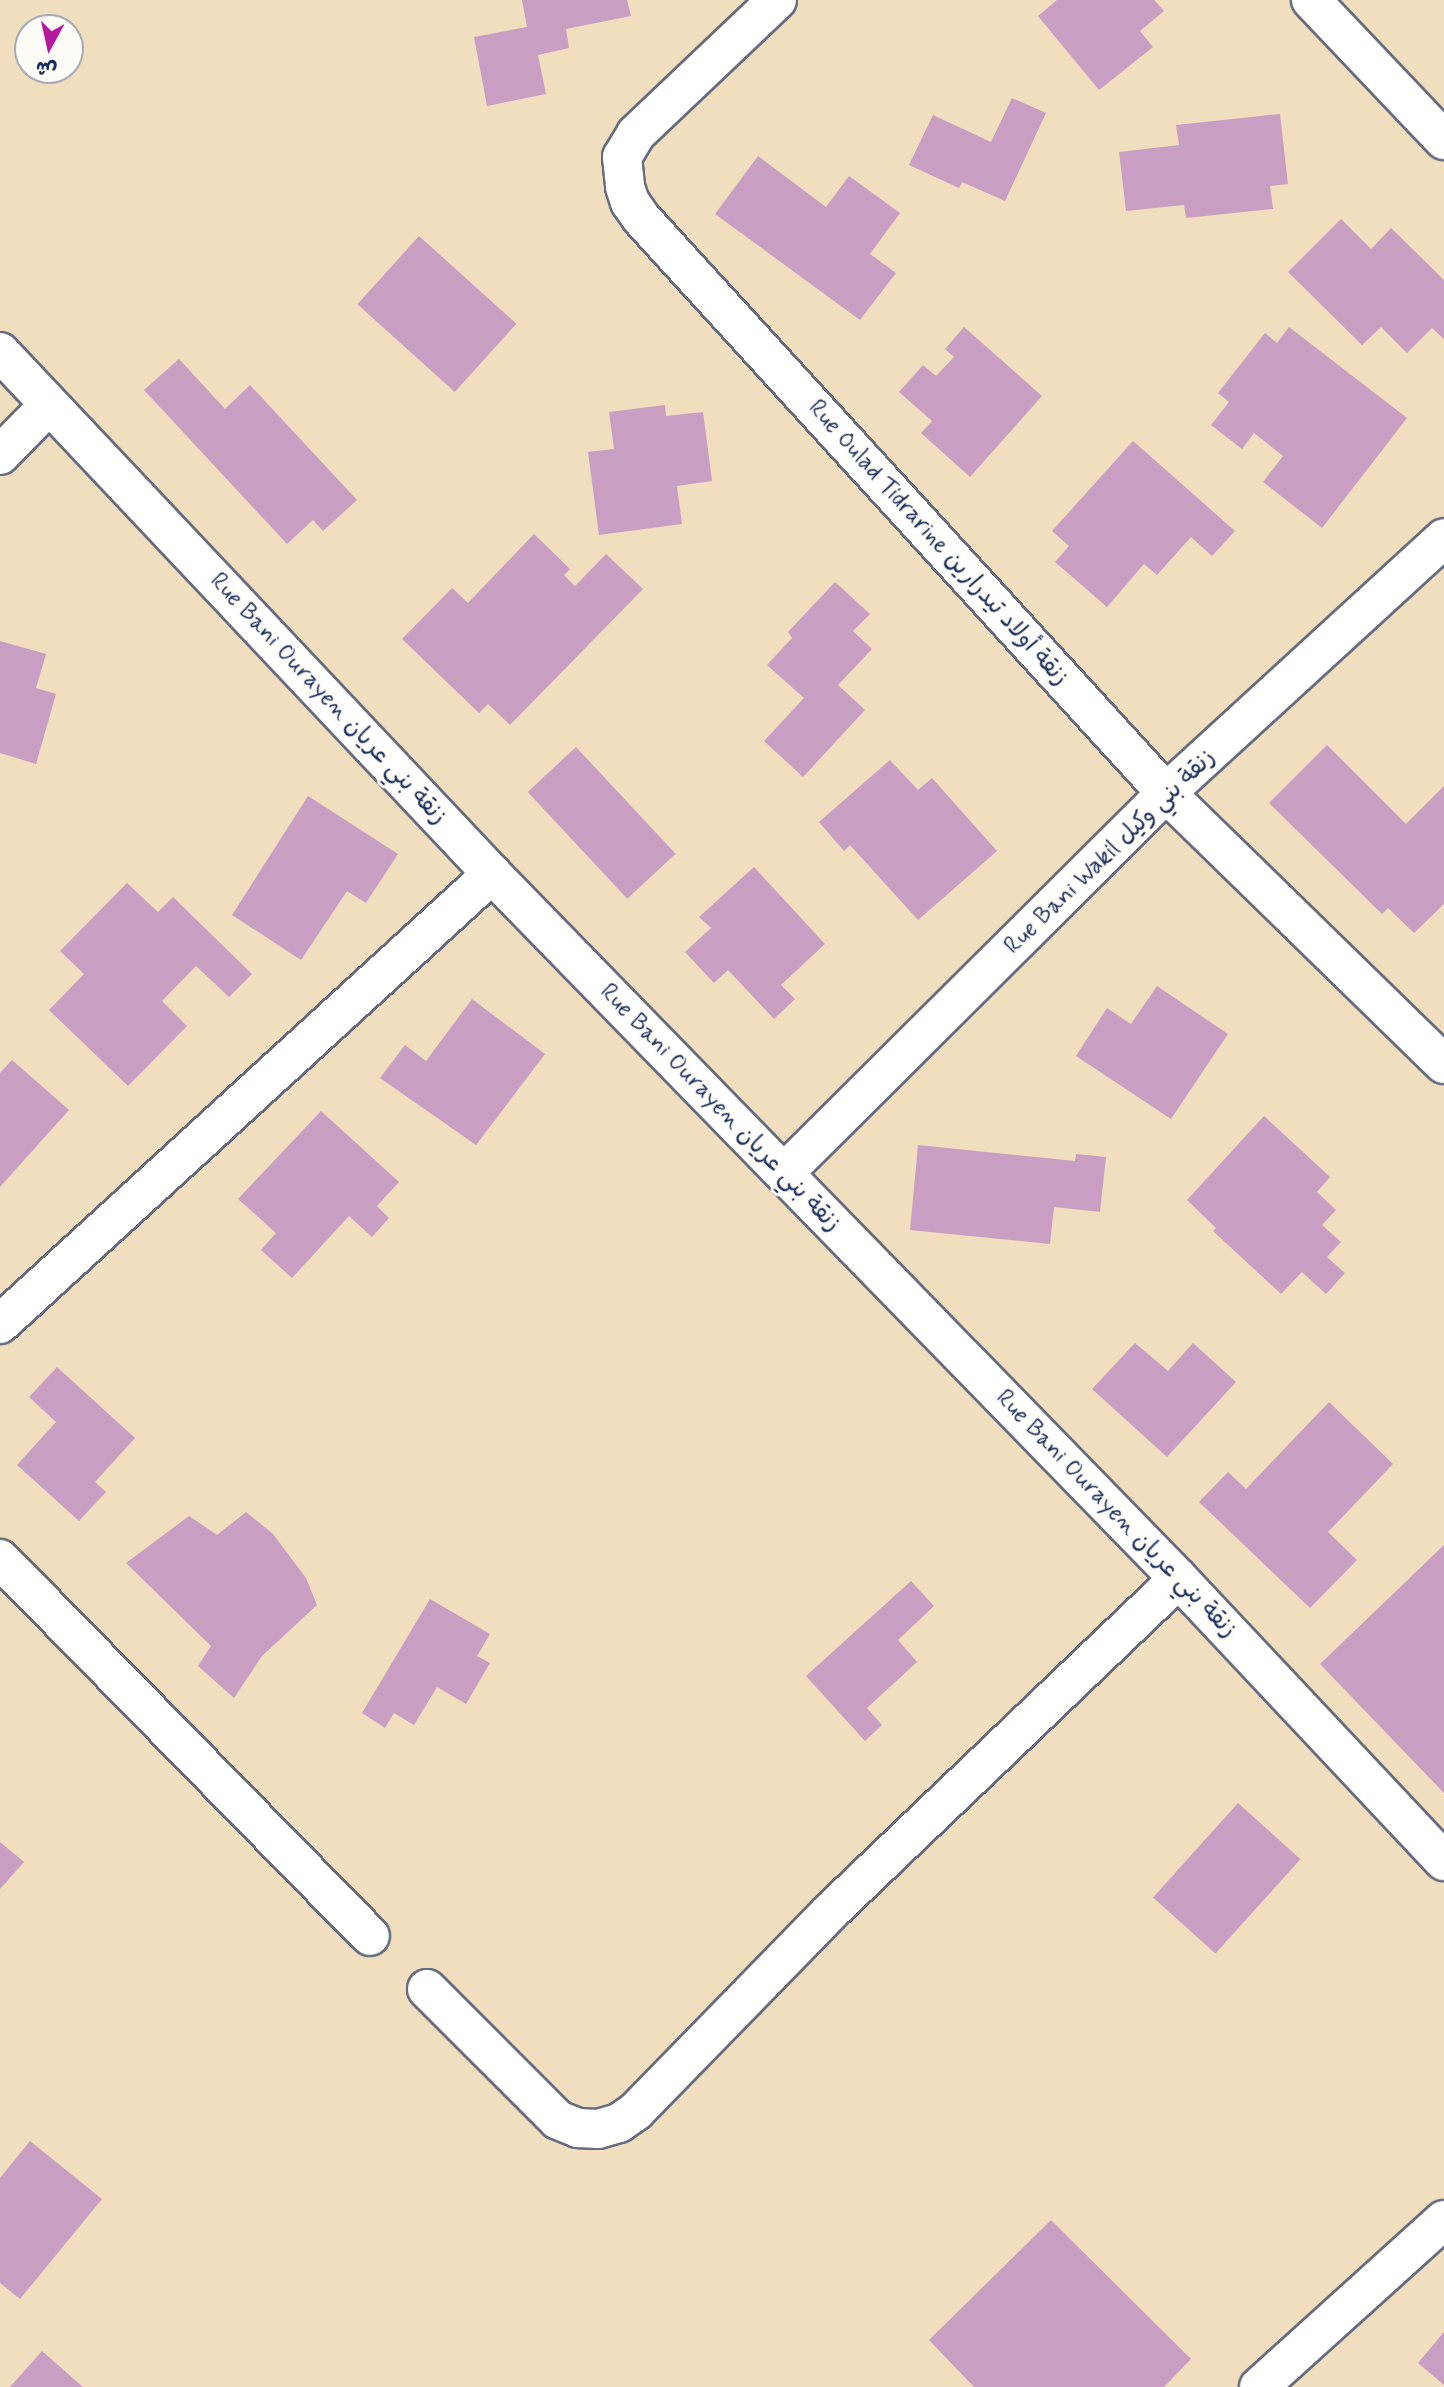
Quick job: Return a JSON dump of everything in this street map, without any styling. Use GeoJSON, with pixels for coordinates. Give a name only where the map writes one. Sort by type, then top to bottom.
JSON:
{"type":"FeatureCollection","features":[{"type":"Feature","properties":{"kind":"street","name":"Rue Oulad Tidrarine زنقة أولاد تيدرارين"},"geometry":{"type":"LineString","coordinates":[[777,0],[636,134],[622,157],[625,187],[641,218],[1166,793],[1444,1064]]}},
{"type":"Feature","properties":{"kind":"street"},"geometry":{"type":"LineString","coordinates":[[1311,0],[1444,140]]}},
{"type":"Feature","properties":{"kind":"street","name":"Rue Bani Ourayen زنقة بني عريان"},"geometry":{"type":"LineString","coordinates":[[0,352],[492,874],[1179,1579],[1444,1861]]}},
{"type":"Feature","properties":{"kind":"street"},"geometry":{"type":"LineString","coordinates":[[0,454],[49,405]]}},
{"type":"Feature","properties":{"kind":"street","name":"Rue Bani Wakil زنقة بني وكيل"},"geometry":{"type":"LineString","coordinates":[[784,1173],[1166,793],[1444,538]]}},
{"type":"Feature","properties":{"kind":"street"},"geometry":{"type":"LineString","coordinates":[[0,1324],[492,874]]}},
{"type":"Feature","properties":{"kind":"street"},"geometry":{"type":"LineString","coordinates":[[0,1559],[370,1936]]}},
{"type":"Feature","properties":{"kind":"street"},"geometry":{"type":"LineString","coordinates":[[427,1989],[558,2120],[578,2128],[598,2129],[619,2123],[636,2111],[831,1911],[1179,1579]]}},
{"type":"Feature","properties":{"kind":"street"},"geometry":{"type":"LineString","coordinates":[[1259,2387],[1444,2220]]}},
{"type":"Feature","properties":{"kind":"building"},"geometry":{"type":"Polygon","coordinates":[[[522,0],[627,0],[631,16],[566,29],[569,48],[538,55],[546,94],[487,106],[474,37],[527,27],[522,0]]]}},
{"type":"Feature","properties":{"kind":"building"},"geometry":{"type":"Polygon","coordinates":[[[1057,0],[1154,0],[1164,11],[1140,31],[1153,47],[1099,90],[1038,16],[1057,0]]]}},
{"type":"Feature","properties":{"kind":"building"},"geometry":{"type":"Polygon","coordinates":[[[1012,98],[1046,113],[1005,201],[962,182],[959,188],[909,165],[933,115],[991,142],[1012,98]]]}},
{"type":"Feature","properties":{"kind":"building"},"geometry":{"type":"Polygon","coordinates":[[[1280,114],[1288,184],[1270,186],[1273,209],[1186,218],[1184,205],[1126,211],[1119,152],[1179,145],[1176,125],[1280,114]]]}},
{"type":"Feature","properties":{"kind":"building"},"geometry":{"type":"Polygon","coordinates":[[[758,156],[826,207],[849,176],[900,213],[870,254],[896,273],[860,320],[715,214],[758,156]]]}},
{"type":"Feature","properties":{"kind":"building"},"geometry":{"type":"Polygon","coordinates":[[[1341,219],[1371,249],[1391,228],[1444,280],[1444,339],[1432,328],[1407,353],[1381,327],[1362,345],[1288,272],[1341,219]]]}},
{"type":"Feature","properties":{"kind":"building"},"geometry":{"type":"Polygon","coordinates":[[[419,236],[516,324],[455,392],[357,304],[419,236]]]}},
{"type":"Feature","properties":{"kind":"building"},"geometry":{"type":"Polygon","coordinates":[[[964,327],[1042,396],[970,477],[921,433],[932,421],[899,392],[923,365],[936,376],[954,357],[945,349],[964,327]]]}},
{"type":"Feature","properties":{"kind":"building"},"geometry":{"type":"Polygon","coordinates":[[[1289,327],[1407,418],[1322,528],[1263,482],[1283,456],[1254,433],[1242,449],[1211,425],[1229,402],[1218,393],[1265,333],[1277,343],[1289,327]]]}},
{"type":"Feature","properties":{"kind":"building"},"geometry":{"type":"Polygon","coordinates":[[[179,359],[225,409],[250,385],[357,500],[323,531],[313,520],[287,544],[144,390],[179,359]]]}},
{"type":"Feature","properties":{"kind":"building"},"geometry":{"type":"Polygon","coordinates":[[[665,405],[666,416],[703,412],[712,481],[677,486],[682,524],[599,535],[588,452],[614,449],[609,412],[665,405]]]}},
{"type":"Feature","properties":{"kind":"building"},"geometry":{"type":"Polygon","coordinates":[[[1133,441],[1235,531],[1212,556],[1191,537],[1157,575],[1144,564],[1107,607],[1055,562],[1069,546],[1052,531],[1133,441]]]}},
{"type":"Feature","properties":{"kind":"building"},"geometry":{"type":"Polygon","coordinates":[[[534,534],[570,569],[564,575],[575,586],[606,554],[643,589],[510,725],[488,704],[479,713],[402,639],[452,588],[468,603],[534,534]]]}},
{"type":"Feature","properties":{"kind":"building"},"geometry":{"type":"Polygon","coordinates":[[[835,582],[870,614],[853,631],[872,649],[838,685],[865,710],[803,777],[764,741],[804,698],[767,665],[792,638],[788,632],[835,582]]]}},
{"type":"Feature","properties":{"kind":"building"},"geometry":{"type":"Polygon","coordinates":[[[0,641],[46,654],[36,688],[56,694],[36,764],[0,753],[0,641]]]}},
{"type":"Feature","properties":{"kind":"building"},"geometry":{"type":"Polygon","coordinates":[[[1327,745],[1406,824],[1444,786],[1444,904],[1414,933],[1388,908],[1382,914],[1269,803],[1327,745]]]}},
{"type":"Feature","properties":{"kind":"building"},"geometry":{"type":"Polygon","coordinates":[[[576,747],[676,854],[627,899],[528,792],[576,747]]]}},
{"type":"Feature","properties":{"kind":"building"},"geometry":{"type":"Polygon","coordinates":[[[890,760],[918,790],[932,778],[997,851],[918,920],[850,845],[844,851],[819,822],[890,760]]]}},
{"type":"Feature","properties":{"kind":"building"},"geometry":{"type":"Polygon","coordinates":[[[308,796],[398,854],[366,903],[347,891],[301,960],[232,915],[308,796]]]}},
{"type":"Feature","properties":{"kind":"building"},"geometry":{"type":"Polygon","coordinates":[[[754,867],[825,944],[781,985],[795,999],[774,1019],[728,970],[714,983],[685,952],[711,928],[699,917],[754,867]]]}},
{"type":"Feature","properties":{"kind":"building"},"geometry":{"type":"Polygon","coordinates":[[[127,883],[158,912],[173,897],[252,974],[229,997],[196,966],[162,1001],[187,1026],[128,1086],[49,1010],[84,974],[60,951],[127,883]]]}},
{"type":"Feature","properties":{"kind":"building"},"geometry":{"type":"Polygon","coordinates":[[[1157,986],[1228,1034],[1171,1119],[1076,1056],[1107,1008],[1131,1024],[1157,986]]]}},
{"type":"Feature","properties":{"kind":"building"},"geometry":{"type":"Polygon","coordinates":[[[472,999],[545,1054],[476,1145],[380,1078],[405,1045],[426,1061],[472,999]]]}},
{"type":"Feature","properties":{"kind":"building"},"geometry":{"type":"Polygon","coordinates":[[[12,1060],[69,1110],[0,1187],[0,1073],[12,1060]]]}},
{"type":"Feature","properties":{"kind":"building"},"geometry":{"type":"Polygon","coordinates":[[[321,1111],[399,1182],[377,1206],[389,1218],[372,1237],[349,1216],[292,1278],[261,1250],[276,1233],[238,1199],[321,1111]]]}},
{"type":"Feature","properties":{"kind":"building"},"geometry":{"type":"Polygon","coordinates":[[[1264,1116],[1330,1177],[1317,1192],[1336,1210],[1322,1225],[1341,1242],[1327,1257],[1345,1273],[1326,1294],[1302,1272],[1281,1294],[1213,1231],[1216,1228],[1187,1200],[1264,1116]]]}},
{"type":"Feature","properties":{"kind":"building"},"geometry":{"type":"Polygon","coordinates":[[[918,1145],[1075,1161],[1076,1154],[1106,1157],[1100,1212],[1054,1207],[1050,1244],[910,1230],[918,1145]]]}},
{"type":"Feature","properties":{"kind":"building"},"geometry":{"type":"Polygon","coordinates":[[[1135,1343],[1168,1371],[1193,1343],[1236,1382],[1167,1457],[1092,1389],[1135,1343]]]}},
{"type":"Feature","properties":{"kind":"building"},"geometry":{"type":"Polygon","coordinates":[[[57,1367],[135,1438],[95,1482],[106,1492],[79,1521],[17,1465],[56,1422],[29,1397],[57,1367]]]}},
{"type":"Feature","properties":{"kind":"building"},"geometry":{"type":"Polygon","coordinates":[[[1329,1402],[1393,1464],[1328,1532],[1357,1560],[1310,1608],[1199,1502],[1228,1472],[1246,1489],[1329,1402]]]}},
{"type":"Feature","properties":{"kind":"building"},"geometry":{"type":"Polygon","coordinates":[[[246,1512],[273,1534],[306,1578],[317,1605],[262,1656],[234,1698],[198,1666],[211,1646],[126,1563],[189,1516],[217,1535],[246,1512]]]}},
{"type":"Feature","properties":{"kind":"building"},"geometry":{"type":"Polygon","coordinates":[[[1444,1545],[1444,1793],[1320,1664],[1444,1545]]]}},
{"type":"Feature","properties":{"kind":"building"},"geometry":{"type":"Polygon","coordinates":[[[911,1581],[934,1606],[898,1640],[917,1662],[867,1708],[882,1725],[865,1741],[806,1676],[911,1581]]]}},
{"type":"Feature","properties":{"kind":"building"},"geometry":{"type":"Polygon","coordinates":[[[430,1599],[490,1634],[477,1656],[490,1663],[466,1704],[437,1687],[414,1725],[394,1713],[385,1728],[362,1713],[430,1599]]]}},
{"type":"Feature","properties":{"kind":"building"},"geometry":{"type":"Polygon","coordinates":[[[1238,1803],[1300,1859],[1215,1954],[1153,1897],[1238,1803]]]}},
{"type":"Feature","properties":{"kind":"building"},"geometry":{"type":"Polygon","coordinates":[[[0,1842],[24,1862],[0,1889],[0,1842]]]}},
{"type":"Feature","properties":{"kind":"building"},"geometry":{"type":"Polygon","coordinates":[[[30,2141],[102,2199],[20,2299],[0,2283],[0,2178],[30,2141]]]}},
{"type":"Feature","properties":{"kind":"building"},"geometry":{"type":"Polygon","coordinates":[[[1051,2220],[1191,2359],[1164,2387],[974,2387],[929,2340],[1051,2220]]]}},
{"type":"Feature","properties":{"kind":"building"},"geometry":{"type":"Polygon","coordinates":[[[1444,2332],[1444,2385],[1418,2363],[1444,2332]]]}},
{"type":"Feature","properties":{"kind":"building"},"geometry":{"type":"Polygon","coordinates":[[[42,2351],[83,2387],[10,2387],[42,2351]]]}}]}
